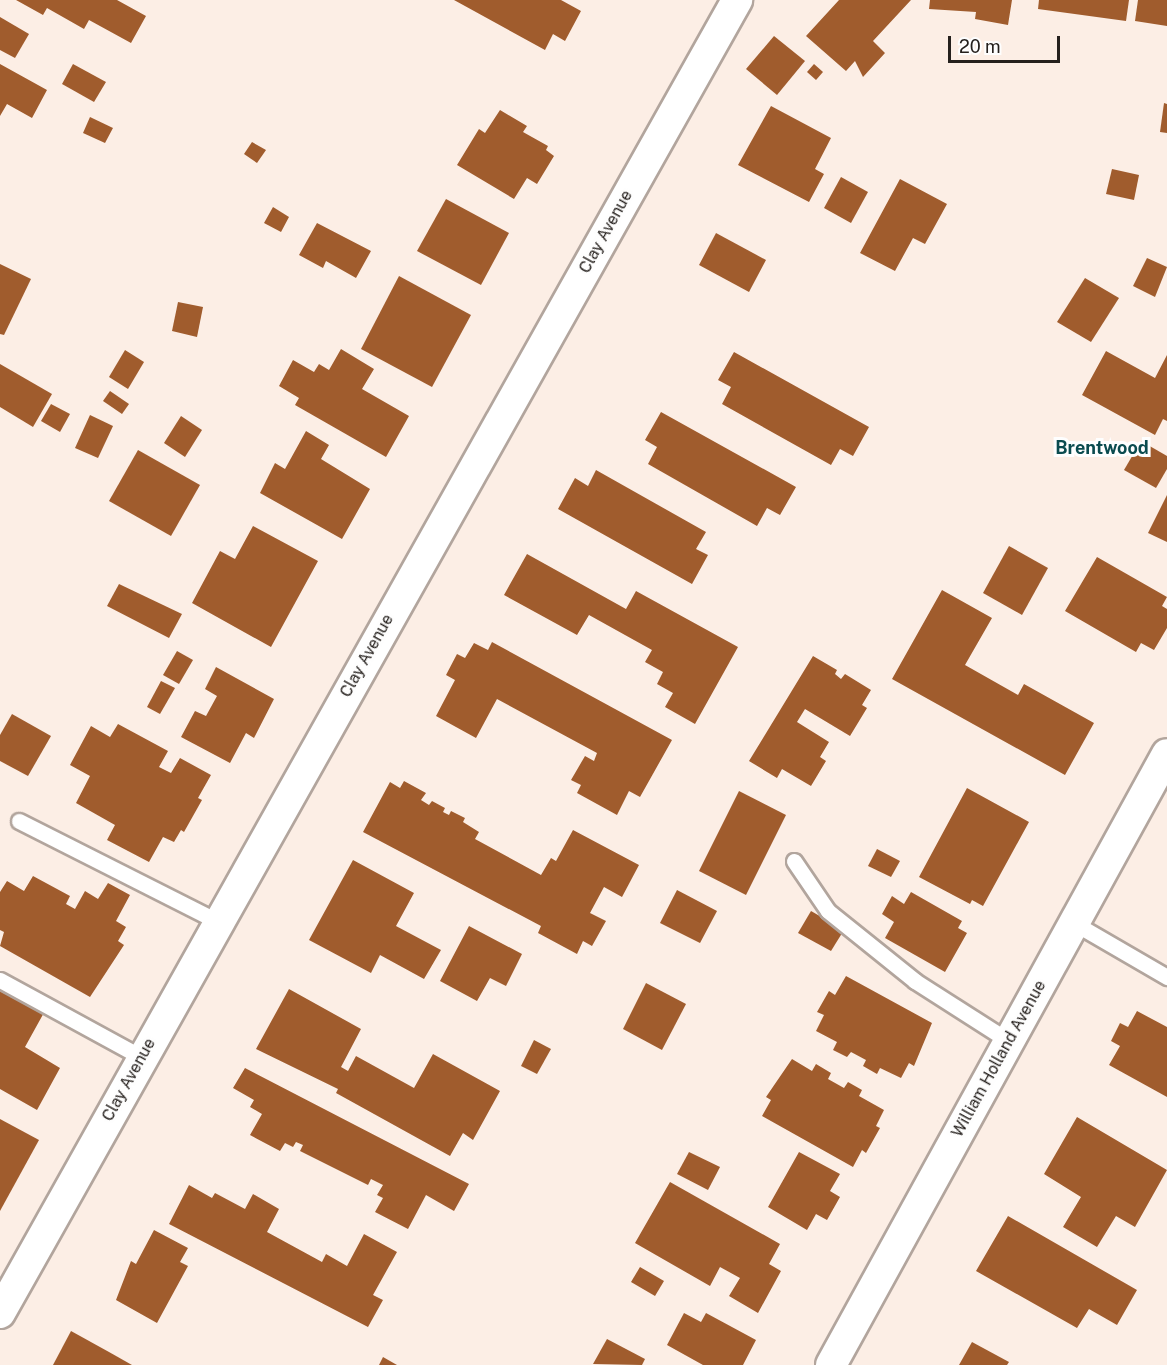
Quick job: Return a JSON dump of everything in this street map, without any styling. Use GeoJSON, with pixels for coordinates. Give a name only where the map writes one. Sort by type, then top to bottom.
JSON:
{"type":"FeatureCollection","features":[{"type":"Feature","properties":{"kind":"street","name":"Clay Avenue"},"geometry":{"type":"LineString","coordinates":[[0,1313],[217,921],[736,0]]}},
{"type":"Feature","properties":{"kind":"street","name":"William Holland Avenue"},"geometry":{"type":"LineString","coordinates":[[831,1365],[1167,754]]}},
{"type":"Feature","properties":{"kind":"lane"},"geometry":{"type":"LineString","coordinates":[[19,821],[217,921]]}},
{"type":"Feature","properties":{"kind":"lane"},"geometry":{"type":"LineString","coordinates":[[795,861],[809,889],[836,918],[915,981],[1010,1041]]}},
{"type":"Feature","properties":{"kind":"lane"},"geometry":{"type":"LineString","coordinates":[[1074,923],[1167,977]]}},
{"type":"Feature","properties":{"kind":"lane"},"geometry":{"type":"LineString","coordinates":[[0,980],[141,1058]]}},
{"type":"Feature","properties":{"kind":"building"},"geometry":{"type":"Polygon","coordinates":[[[16,0],[117,0],[146,16],[131,43],[89,20],[84,29],[47,8],[43,15],[16,0]]]}},
{"type":"Feature","properties":{"kind":"building"},"geometry":{"type":"Polygon","coordinates":[[[454,0],[561,0],[581,11],[565,41],[553,34],[545,50],[454,0]]]}},
{"type":"Feature","properties":{"kind":"building"},"geometry":{"type":"Polygon","coordinates":[[[839,0],[911,0],[873,41],[885,53],[863,77],[855,61],[846,71],[806,36],[839,0]]]}},
{"type":"Feature","properties":{"kind":"building"},"geometry":{"type":"Polygon","coordinates":[[[930,0],[1012,0],[1008,25],[975,19],[976,12],[929,9],[930,0]]]}},
{"type":"Feature","properties":{"kind":"building"},"geometry":{"type":"Polygon","coordinates":[[[1039,0],[1129,0],[1126,21],[1038,9],[1039,0]]]}},
{"type":"Feature","properties":{"kind":"building"},"geometry":{"type":"Polygon","coordinates":[[[1138,0],[1167,0],[1167,26],[1135,21],[1138,0]]]}},
{"type":"Feature","properties":{"kind":"building"},"geometry":{"type":"Polygon","coordinates":[[[0,17],[29,34],[15,58],[0,50],[0,17]]]}},
{"type":"Feature","properties":{"kind":"building"},"geometry":{"type":"Polygon","coordinates":[[[774,36],[805,61],[777,95],[746,69],[774,36]]]}},
{"type":"Feature","properties":{"kind":"building"},"geometry":{"type":"Polygon","coordinates":[[[0,64],[47,90],[32,118],[7,104],[0,116],[0,64]]]}},
{"type":"Feature","properties":{"kind":"building"},"geometry":{"type":"Polygon","coordinates":[[[73,64],[106,82],[94,102],[62,84],[73,64]]]}},
{"type":"Feature","properties":{"kind":"building"},"geometry":{"type":"Polygon","coordinates":[[[814,64],[823,72],[816,80],[807,72],[814,64]]]}},
{"type":"Feature","properties":{"kind":"building"},"geometry":{"type":"Polygon","coordinates":[[[1164,103],[1167,104],[1167,133],[1160,132],[1164,103]]]}},
{"type":"Feature","properties":{"kind":"building"},"geometry":{"type":"Polygon","coordinates":[[[771,106],[831,138],[815,169],[824,174],[809,202],[738,165],[771,106]]]}},
{"type":"Feature","properties":{"kind":"building"},"geometry":{"type":"Polygon","coordinates":[[[500,110],[527,126],[523,132],[548,146],[546,150],[554,156],[537,184],[527,178],[514,199],[457,165],[479,129],[485,133],[500,110]]]}},
{"type":"Feature","properties":{"kind":"building"},"geometry":{"type":"Polygon","coordinates":[[[90,117],[113,128],[105,143],[83,133],[90,117]]]}},
{"type":"Feature","properties":{"kind":"building"},"geometry":{"type":"Polygon","coordinates":[[[252,142],[266,150],[257,163],[244,154],[252,142]]]}},
{"type":"Feature","properties":{"kind":"building"},"geometry":{"type":"Polygon","coordinates":[[[1112,169],[1139,175],[1134,200],[1106,194],[1112,169]]]}},
{"type":"Feature","properties":{"kind":"building"},"geometry":{"type":"Polygon","coordinates":[[[841,177],[868,192],[851,223],[824,208],[841,177]]]}},
{"type":"Feature","properties":{"kind":"building"},"geometry":{"type":"Polygon","coordinates":[[[900,179],[947,204],[925,244],[913,238],[895,271],[860,253],[900,179]]]}},
{"type":"Feature","properties":{"kind":"building"},"geometry":{"type":"Polygon","coordinates":[[[446,199],[509,233],[481,285],[417,251],[446,199]]]}},
{"type":"Feature","properties":{"kind":"building"},"geometry":{"type":"Polygon","coordinates":[[[273,207],[289,217],[281,232],[264,223],[273,207]]]}},
{"type":"Feature","properties":{"kind":"building"},"geometry":{"type":"Polygon","coordinates":[[[317,223],[371,251],[356,278],[326,261],[323,268],[299,255],[317,223]]]}},
{"type":"Feature","properties":{"kind":"building"},"geometry":{"type":"Polygon","coordinates":[[[716,233],[766,260],[749,292],[699,265],[716,233]]]}},
{"type":"Feature","properties":{"kind":"building"},"geometry":{"type":"Polygon","coordinates":[[[1147,258],[1167,267],[1155,297],[1133,286],[1147,258]]]}},
{"type":"Feature","properties":{"kind":"building"},"geometry":{"type":"Polygon","coordinates":[[[0,264],[31,279],[4,335],[0,334],[0,264]]]}},
{"type":"Feature","properties":{"kind":"building"},"geometry":{"type":"Polygon","coordinates":[[[399,276],[471,315],[432,387],[361,349],[399,276]]]}},
{"type":"Feature","properties":{"kind":"building"},"geometry":{"type":"Polygon","coordinates":[[[1085,278],[1119,298],[1091,342],[1057,322],[1085,278]]]}},
{"type":"Feature","properties":{"kind":"building"},"geometry":{"type":"Polygon","coordinates":[[[178,302],[203,307],[197,337],[172,331],[178,302]]]}},
{"type":"Feature","properties":{"kind":"building"},"geometry":{"type":"Polygon","coordinates":[[[341,349],[374,369],[362,389],[409,416],[386,457],[295,405],[299,398],[279,386],[293,360],[314,372],[319,364],[329,370],[341,349]]]}},
{"type":"Feature","properties":{"kind":"building"},"geometry":{"type":"Polygon","coordinates":[[[125,350],[144,362],[128,389],[109,377],[125,350]]]}},
{"type":"Feature","properties":{"kind":"building"},"geometry":{"type":"Polygon","coordinates":[[[1106,351],[1155,378],[1167,355],[1167,421],[1163,419],[1155,435],[1082,395],[1106,351]]]}},
{"type":"Feature","properties":{"kind":"building"},"geometry":{"type":"Polygon","coordinates":[[[734,352],[869,427],[853,456],[840,449],[831,465],[722,404],[731,387],[718,380],[734,352]]]}},
{"type":"Feature","properties":{"kind":"building"},"geometry":{"type":"Polygon","coordinates":[[[0,364],[52,394],[33,427],[0,407],[0,364]]]}},
{"type":"Feature","properties":{"kind":"building"},"geometry":{"type":"Polygon","coordinates":[[[110,391],[129,404],[122,414],[103,401],[110,391]]]}},
{"type":"Feature","properties":{"kind":"building"},"geometry":{"type":"Polygon","coordinates":[[[51,404],[70,414],[60,432],[41,421],[51,404]]]}},
{"type":"Feature","properties":{"kind":"building"},"geometry":{"type":"Polygon","coordinates":[[[661,412],[796,487],[780,515],[767,508],[757,526],[648,464],[657,447],[645,440],[661,412]]]}},
{"type":"Feature","properties":{"kind":"building"},"geometry":{"type":"Polygon","coordinates":[[[90,415],[113,426],[98,458],[75,448],[90,415]]]}},
{"type":"Feature","properties":{"kind":"building"},"geometry":{"type":"Polygon","coordinates":[[[181,416],[202,430],[185,457],[164,443],[181,416]]]}},
{"type":"Feature","properties":{"kind":"building"},"geometry":{"type":"Polygon","coordinates":[[[306,431],[329,445],[321,459],[370,489],[342,539],[260,493],[275,463],[285,469],[306,431]]]}},
{"type":"Feature","properties":{"kind":"building"},"geometry":{"type":"Polygon","coordinates":[[[1141,441],[1167,456],[1167,469],[1156,488],[1124,470],[1141,441]]]}},
{"type":"Feature","properties":{"kind":"building"},"geometry":{"type":"Polygon","coordinates":[[[138,450],[200,485],[171,536],[109,501],[138,450]]]}},
{"type":"Feature","properties":{"kind":"building"},"geometry":{"type":"Polygon","coordinates":[[[596,470],[706,532],[696,549],[708,555],[692,584],[558,509],[575,478],[588,486],[596,470]]]}},
{"type":"Feature","properties":{"kind":"building"},"geometry":{"type":"Polygon","coordinates":[[[1167,495],[1167,542],[1148,533],[1167,495]]]}},
{"type":"Feature","properties":{"kind":"building"},"geometry":{"type":"Polygon","coordinates":[[[253,526],[318,561],[271,647],[192,603],[220,551],[235,559],[253,526]]]}},
{"type":"Feature","properties":{"kind":"building"},"geometry":{"type":"Polygon","coordinates":[[[1009,546],[1048,568],[1022,615],[983,593],[1009,546]]]}},
{"type":"Feature","properties":{"kind":"building"},"geometry":{"type":"Polygon","coordinates":[[[527,554],[626,609],[636,591],[738,647],[695,724],[665,707],[673,693],[657,684],[663,672],[645,662],[652,650],[589,615],[577,635],[504,595],[527,554]]]}},
{"type":"Feature","properties":{"kind":"building"},"geometry":{"type":"Polygon","coordinates":[[[1097,557],[1167,597],[1162,606],[1167,609],[1167,628],[1154,650],[1141,643],[1136,652],[1065,611],[1097,557]]]}},
{"type":"Feature","properties":{"kind":"building"},"geometry":{"type":"Polygon","coordinates":[[[119,584],[182,614],[169,638],[107,606],[119,584]]]}},
{"type":"Feature","properties":{"kind":"building"},"geometry":{"type":"Polygon","coordinates":[[[942,590],[992,618],[965,665],[1018,695],[1024,684],[1094,723],[1065,775],[892,679],[942,590]]]}},
{"type":"Feature","properties":{"kind":"building"},"geometry":{"type":"Polygon","coordinates":[[[492,642],[672,740],[640,797],[629,791],[617,815],[577,793],[581,785],[571,780],[585,756],[594,761],[597,753],[497,699],[476,738],[436,716],[455,680],[446,675],[457,654],[465,658],[474,643],[488,650],[492,642]]]}},
{"type":"Feature","properties":{"kind":"building"},"geometry":{"type":"Polygon","coordinates":[[[177,651],[193,660],[179,684],[163,675],[177,651]]]}},
{"type":"Feature","properties":{"kind":"building"},"geometry":{"type":"Polygon","coordinates":[[[813,656],[837,670],[835,674],[841,679],[845,674],[871,690],[862,705],[867,708],[850,736],[805,709],[797,722],[829,742],[820,757],[826,761],[811,786],[782,769],[777,778],[749,761],[813,656]]]}},
{"type":"Feature","properties":{"kind":"building"},"geometry":{"type":"Polygon","coordinates":[[[216,667],[274,699],[254,738],[246,733],[230,763],[181,737],[195,711],[206,716],[217,696],[205,689],[216,667]]]}},
{"type":"Feature","properties":{"kind":"building"},"geometry":{"type":"Polygon","coordinates":[[[161,681],[175,688],[160,714],[147,707],[161,681]]]}},
{"type":"Feature","properties":{"kind":"building"},"geometry":{"type":"Polygon","coordinates":[[[12,714],[51,736],[28,776],[0,761],[0,735],[12,714]]]}},
{"type":"Feature","properties":{"kind":"building"},"geometry":{"type":"Polygon","coordinates":[[[118,724],[168,751],[159,767],[171,773],[180,758],[211,775],[198,798],[202,800],[184,832],[181,830],[174,842],[163,837],[149,862],[107,840],[115,825],[76,803],[90,776],[70,765],[91,726],[110,737],[118,724]]]}},
{"type":"Feature","properties":{"kind":"building"},"geometry":{"type":"Polygon","coordinates":[[[404,781],[426,793],[421,800],[429,805],[432,801],[445,808],[443,812],[449,815],[451,811],[465,818],[463,822],[479,832],[475,839],[541,875],[551,858],[556,861],[573,830],[639,865],[622,897],[604,887],[590,913],[606,921],[592,946],[583,941],[577,954],[538,933],[541,926],[363,832],[390,782],[400,788],[404,781]]]}},
{"type":"Feature","properties":{"kind":"building"},"geometry":{"type":"Polygon","coordinates":[[[967,788],[1029,822],[983,906],[972,900],[970,904],[919,877],[967,788]]]}},
{"type":"Feature","properties":{"kind":"building"},"geometry":{"type":"Polygon","coordinates":[[[739,791],[786,815],[746,895],[699,871],[739,791]]]}},
{"type":"Feature","properties":{"kind":"building"},"geometry":{"type":"Polygon","coordinates":[[[877,849],[900,861],[891,877],[868,866],[877,849]]]}},
{"type":"Feature","properties":{"kind":"building"},"geometry":{"type":"Polygon","coordinates":[[[353,860],[414,893],[396,926],[441,950],[424,979],[380,955],[371,973],[309,940],[353,860]]]}},
{"type":"Feature","properties":{"kind":"building"},"geometry":{"type":"Polygon","coordinates":[[[33,876],[70,896],[66,904],[75,909],[85,891],[98,899],[108,883],[130,895],[116,921],[126,927],[118,941],[124,945],[90,997],[0,946],[4,932],[0,930],[0,892],[7,881],[24,891],[33,876]]]}},
{"type":"Feature","properties":{"kind":"building"},"geometry":{"type":"Polygon","coordinates":[[[677,890],[717,911],[700,943],[660,923],[677,890]]]}},
{"type":"Feature","properties":{"kind":"building"},"geometry":{"type":"Polygon","coordinates":[[[911,892],[962,921],[958,928],[967,933],[945,972],[885,938],[894,922],[882,914],[892,896],[904,904],[911,892]]]}},
{"type":"Feature","properties":{"kind":"building"},"geometry":{"type":"Polygon","coordinates":[[[811,911],[844,930],[831,951],[798,933],[811,911]]]}},
{"type":"Feature","properties":{"kind":"building"},"geometry":{"type":"Polygon","coordinates":[[[469,926],[522,954],[506,986],[490,978],[477,1001],[440,981],[469,926]]]}},
{"type":"Feature","properties":{"kind":"building"},"geometry":{"type":"Polygon","coordinates":[[[846,976],[932,1023],[914,1066],[909,1063],[901,1078],[880,1068],[877,1074],[863,1066],[866,1060],[851,1052],[847,1057],[833,1050],[837,1042],[816,1031],[824,1015],[817,1012],[829,991],[835,995],[846,976]]]}},
{"type":"Feature","properties":{"kind":"building"},"geometry":{"type":"Polygon","coordinates":[[[646,983],[686,1004],[662,1050],[623,1029],[646,983]]]}},
{"type":"Feature","properties":{"kind":"building"},"geometry":{"type":"Polygon","coordinates":[[[0,984],[46,1009],[25,1047],[60,1068],[37,1110],[0,1089],[0,984]]]}},
{"type":"Feature","properties":{"kind":"building"},"geometry":{"type":"Polygon","coordinates":[[[289,989],[361,1029],[341,1067],[348,1071],[356,1056],[414,1088],[433,1054],[500,1091],[473,1140],[463,1133],[450,1156],[336,1093],[338,1089],[256,1049],[289,989]]]}},
{"type":"Feature","properties":{"kind":"building"},"geometry":{"type":"Polygon","coordinates":[[[1137,1011],[1167,1027],[1167,1097],[1109,1065],[1120,1046],[1111,1041],[1120,1023],[1128,1027],[1137,1011]]]}},
{"type":"Feature","properties":{"kind":"building"},"geometry":{"type":"Polygon","coordinates":[[[534,1040],[551,1049],[537,1074],[521,1066],[534,1040]]]}},
{"type":"Feature","properties":{"kind":"building"},"geometry":{"type":"Polygon","coordinates":[[[792,1059],[812,1071],[816,1064],[831,1073],[828,1079],[844,1088],[848,1082],[862,1090],[859,1096],[884,1110],[876,1126],[880,1128],[866,1153],[862,1150],[853,1167],[762,1116],[771,1100],[766,1097],[792,1059]]]}},
{"type":"Feature","properties":{"kind":"building"},"geometry":{"type":"Polygon","coordinates":[[[245,1068],[469,1184],[454,1211],[426,1195],[408,1229],[375,1212],[383,1198],[377,1195],[383,1185],[371,1179],[368,1185],[300,1151],[303,1145],[296,1142],[293,1147],[285,1143],[280,1151],[250,1135],[262,1114],[250,1107],[254,1100],[233,1088],[245,1068]]]}},
{"type":"Feature","properties":{"kind":"building"},"geometry":{"type":"Polygon","coordinates":[[[1077,1117],[1167,1170],[1135,1227],[1116,1216],[1097,1247],[1063,1227],[1081,1197],[1044,1174],[1077,1117]]]}},
{"type":"Feature","properties":{"kind":"building"},"geometry":{"type":"Polygon","coordinates":[[[0,1119],[39,1140],[0,1211],[0,1119]]]}},
{"type":"Feature","properties":{"kind":"building"},"geometry":{"type":"Polygon","coordinates":[[[689,1152],[720,1167],[708,1190],[677,1174],[689,1152]]]}},
{"type":"Feature","properties":{"kind":"building"},"geometry":{"type":"Polygon","coordinates":[[[799,1152],[840,1174],[830,1191],[840,1197],[827,1220],[816,1214],[807,1230],[768,1207],[799,1152]]]}},
{"type":"Feature","properties":{"kind":"building"},"geometry":{"type":"Polygon","coordinates":[[[670,1182],[780,1244],[769,1264],[781,1271],[758,1313],[729,1296],[740,1278],[720,1267],[710,1286],[635,1243],[670,1182]]]}},
{"type":"Feature","properties":{"kind":"building"},"geometry":{"type":"Polygon","coordinates":[[[189,1185],[212,1198],[215,1193],[245,1209],[253,1194],[279,1209],[267,1232],[322,1262],[326,1254],[347,1266],[364,1234],[397,1252],[373,1295],[383,1300],[368,1327],[169,1224],[189,1185]]]}},
{"type":"Feature","properties":{"kind":"building"},"geometry":{"type":"Polygon","coordinates":[[[1008,1216],[1137,1290],[1117,1325],[1089,1309],[1077,1328],[976,1271],[1008,1216]]]}},
{"type":"Feature","properties":{"kind":"building"},"geometry":{"type":"Polygon","coordinates":[[[154,1230],[188,1248],[180,1262],[188,1266],[157,1323],[116,1300],[131,1261],[136,1264],[154,1230]]]}},
{"type":"Feature","properties":{"kind":"building"},"geometry":{"type":"Polygon","coordinates":[[[640,1267],[664,1281],[655,1296],[631,1282],[640,1267]]]}},
{"type":"Feature","properties":{"kind":"building"},"geometry":{"type":"Polygon","coordinates":[[[684,1313],[701,1322],[706,1313],[756,1340],[743,1365],[703,1365],[667,1345],[684,1313]]]}},
{"type":"Feature","properties":{"kind":"building"},"geometry":{"type":"Polygon","coordinates":[[[71,1331],[109,1352],[132,1365],[53,1365],[71,1331]]]}},
{"type":"Feature","properties":{"kind":"building"},"geometry":{"type":"Polygon","coordinates":[[[607,1339],[645,1359],[642,1365],[593,1364],[607,1339]]]}},
{"type":"Feature","properties":{"kind":"building"},"geometry":{"type":"Polygon","coordinates":[[[972,1342],[1009,1362],[1007,1365],[959,1365],[972,1342]]]}},
{"type":"Feature","properties":{"kind":"building"},"geometry":{"type":"Polygon","coordinates":[[[383,1357],[397,1365],[379,1365],[383,1357]]]}},
{"type":"Feature","properties":{"kind":"district","name":"Brentwood"},"geometry":{"type":"Point","coordinates":[1102,448]}}]}
